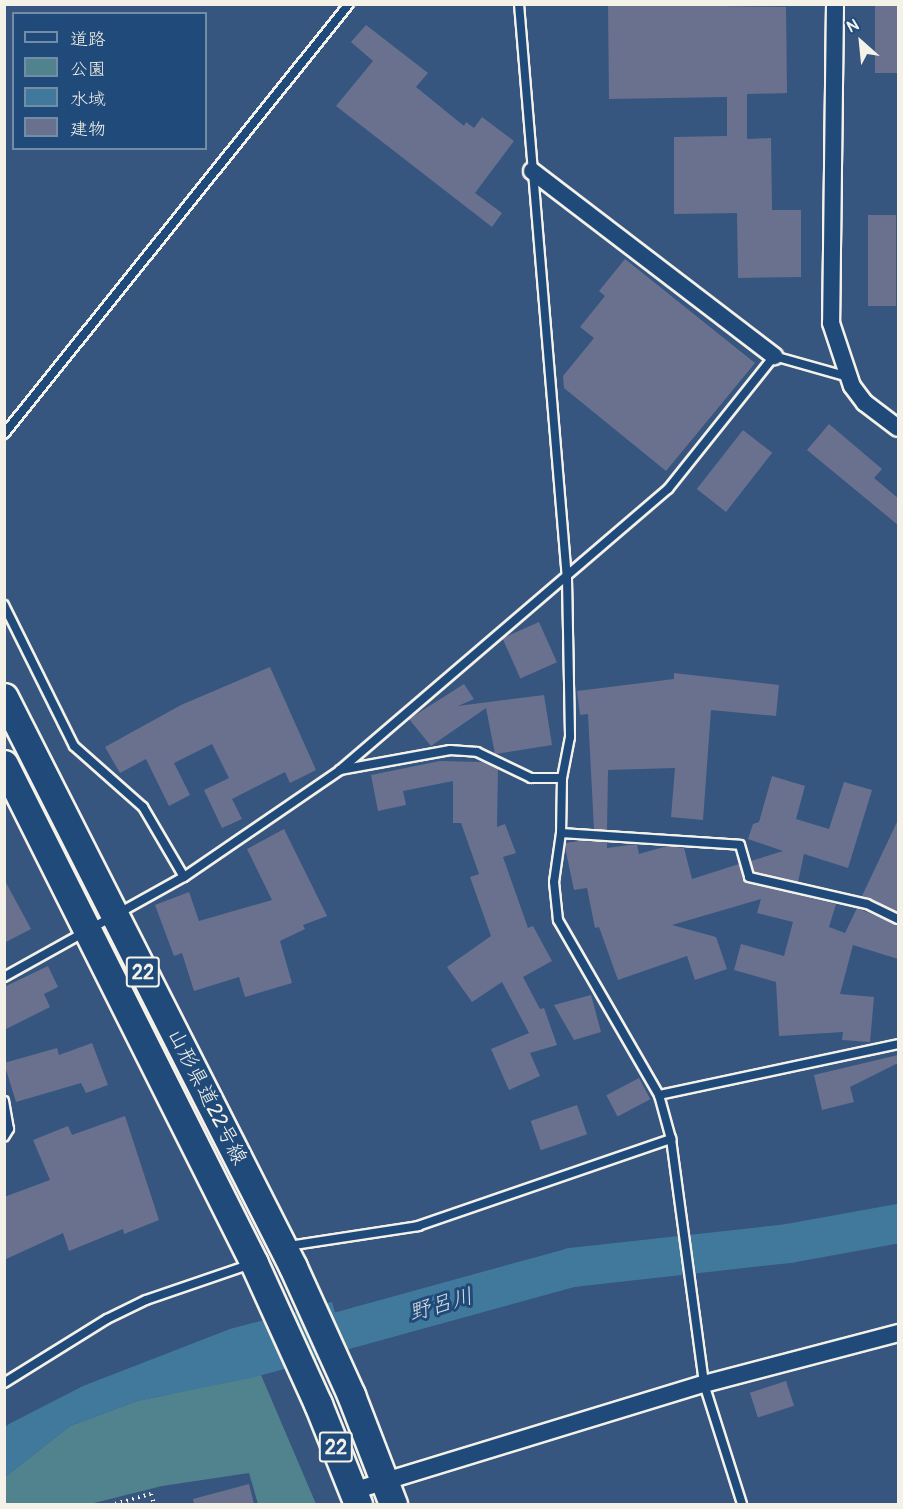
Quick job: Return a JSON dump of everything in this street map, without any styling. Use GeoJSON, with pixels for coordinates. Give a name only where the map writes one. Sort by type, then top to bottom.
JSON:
{"type":"FeatureCollection","features":[{"type":"Feature","properties":{"kind":"main road","name":"山形県道22号線"},"geometry":{"type":"LineString","coordinates":[[4,697],[288,1257],[351,1395],[388,1493]]}},
{"type":"Feature","properties":{"kind":"main road","name":"山形県道22号線"},"geometry":{"type":"LineString","coordinates":[[4,764],[258,1271],[318,1404],[355,1498]]}},
{"type":"Feature","properties":{"kind":"street"},"geometry":{"type":"LineString","coordinates":[[836,4],[831,323],[848,376],[865,403],[898,428]]}},
{"type":"Feature","properties":{"kind":"street"},"geometry":{"type":"LineString","coordinates":[[531,171],[774,356]]}},
{"type":"Feature","properties":{"kind":"street"},"geometry":{"type":"LineString","coordinates":[[355,1498],[388,1493],[704,1384],[898,1334]]}},
{"type":"Feature","properties":{"kind":"lane"},"geometry":{"type":"LineString","coordinates":[[4,434],[349,4]]}},
{"type":"Feature","properties":{"kind":"lane"},"geometry":{"type":"LineString","coordinates":[[519,4],[531,171],[567,579],[570,737],[562,778],[561,833],[554,882],[558,920],[659,1095],[671,1139],[704,1384],[742,1504]]}},
{"type":"Feature","properties":{"kind":"lane"},"geometry":{"type":"LineString","coordinates":[[4,977],[184,877],[340,770],[567,579],[668,489],[774,356],[848,376]]}},
{"type":"Feature","properties":{"kind":"lane"},"geometry":{"type":"LineString","coordinates":[[4,605],[74,746],[143,807],[184,877]]}},
{"type":"Feature","properties":{"kind":"lane"},"geometry":{"type":"LineString","coordinates":[[340,770],[450,750],[477,752],[531,778],[562,778]]}},
{"type":"Feature","properties":{"kind":"lane"},"geometry":{"type":"LineString","coordinates":[[561,833],[740,845],[749,877],[867,904],[898,918]]}},
{"type":"Feature","properties":{"kind":"lane"},"geometry":{"type":"LineString","coordinates":[[659,1095],[898,1041]]}},
{"type":"Feature","properties":{"kind":"lane"},"geometry":{"type":"LineString","coordinates":[[4,1101],[9,1129],[4,1137]]}},
{"type":"Feature","properties":{"kind":"lane"},"geometry":{"type":"LineString","coordinates":[[288,1257],[418,1226],[671,1139]]}},
{"type":"Feature","properties":{"kind":"lane"},"geometry":{"type":"LineString","coordinates":[[4,1383],[98,1324],[146,1300],[258,1271]]}},
{"type":"Feature","properties":{"kind":"path"},"geometry":{"type":"LineString","coordinates":[[114,1504],[151,1494],[154,1504]]}},
{"type":"Feature","properties":{"kind":"green space"},"geometry":{"type":"Polygon","coordinates":[[[261,1375],[316,1504],[258,1504],[249,1473],[162,1486],[90,1504],[5,1504],[5,1477],[70,1426],[137,1401],[261,1375]]]}},
{"type":"Feature","properties":{"kind":"water"},"geometry":{"type":"Polygon","coordinates":[[[332,1302],[346,1352],[251,1378],[137,1401],[70,1426],[5,1477],[5,1427],[9,1424],[83,1386],[230,1329],[332,1302]]]}},
{"type":"Feature","properties":{"kind":"building"},"geometry":{"type":"Polygon","coordinates":[[[608,4],[786,7],[787,93],[747,94],[747,139],[771,138],[772,210],[801,210],[801,277],[738,278],[737,213],[674,214],[674,137],[727,136],[727,97],[609,99],[608,4]]]}},
{"type":"Feature","properties":{"kind":"building"},"geometry":{"type":"Polygon","coordinates":[[[875,4],[898,4],[898,73],[875,73],[875,4]]]}},
{"type":"Feature","properties":{"kind":"building"},"geometry":{"type":"Polygon","coordinates":[[[366,25],[428,73],[416,87],[464,126],[466,122],[474,128],[482,117],[514,141],[475,193],[502,213],[492,227],[336,106],[373,61],[351,42],[366,25]]]}},
{"type":"Feature","properties":{"kind":"building"},"geometry":{"type":"Polygon","coordinates":[[[868,215],[896,215],[896,306],[868,306],[868,215]]]}},
{"type":"Feature","properties":{"kind":"building"},"geometry":{"type":"Polygon","coordinates":[[[625,259],[755,363],[666,471],[564,388],[563,376],[594,338],[580,327],[605,296],[599,291],[625,259]]]}},
{"type":"Feature","properties":{"kind":"building"},"geometry":{"type":"Polygon","coordinates":[[[829,424],[882,469],[874,478],[898,498],[898,525],[807,450],[829,424]]]}},
{"type":"Feature","properties":{"kind":"building"},"geometry":{"type":"Polygon","coordinates":[[[743,430],[772,453],[726,512],[697,489],[743,430]]]}},
{"type":"Feature","properties":{"kind":"building"},"geometry":{"type":"Polygon","coordinates":[[[539,622],[557,662],[520,678],[502,638],[539,622]]]}},
{"type":"Feature","properties":{"kind":"building"},"geometry":{"type":"Polygon","coordinates":[[[270,667],[316,770],[290,783],[285,772],[232,799],[242,819],[222,828],[204,790],[229,778],[212,744],[174,763],[190,795],[169,806],[146,759],[120,773],[105,747],[181,705],[270,667]]]}},
{"type":"Feature","properties":{"kind":"building"},"geometry":{"type":"Polygon","coordinates":[[[674,673],[779,685],[776,716],[711,710],[703,820],[671,817],[675,768],[608,770],[607,830],[594,829],[588,714],[580,715],[577,691],[674,679],[674,673]]]}},
{"type":"Feature","properties":{"kind":"building"},"geometry":{"type":"Polygon","coordinates":[[[464,684],[474,699],[458,706],[544,695],[552,745],[495,754],[486,708],[431,746],[409,719],[464,684]]]}},
{"type":"Feature","properties":{"kind":"building"},"geometry":{"type":"Polygon","coordinates":[[[440,761],[482,762],[498,769],[497,827],[505,824],[516,853],[503,857],[528,928],[533,926],[552,961],[523,977],[540,1009],[544,1008],[557,1045],[530,1053],[540,1076],[509,1090],[491,1049],[529,1033],[502,982],[472,1002],[447,967],[491,936],[470,877],[479,874],[461,823],[453,823],[453,781],[403,791],[406,805],[378,811],[371,775],[440,761]]]}},
{"type":"Feature","properties":{"kind":"building"},"geometry":{"type":"Polygon","coordinates":[[[772,776],[805,786],[796,819],[829,829],[844,782],[872,790],[848,868],[804,854],[798,882],[754,872],[751,861],[783,851],[748,839],[753,824],[759,822],[772,776]]]}},
{"type":"Feature","properties":{"kind":"building"},"geometry":{"type":"Polygon","coordinates":[[[898,820],[898,912],[862,896],[898,820]]]}},
{"type":"Feature","properties":{"kind":"building"},"geometry":{"type":"Polygon","coordinates":[[[284,829],[327,916],[303,925],[305,929],[280,941],[292,983],[245,997],[239,977],[194,991],[182,953],[174,956],[155,905],[189,892],[199,921],[272,900],[247,849],[284,829]]]}},
{"type":"Feature","properties":{"kind":"building"},"geometry":{"type":"Polygon","coordinates":[[[607,842],[607,848],[637,844],[639,854],[667,846],[684,848],[692,879],[739,864],[747,883],[836,904],[829,927],[845,933],[857,908],[898,925],[898,959],[853,945],[840,994],[874,997],[870,1042],[842,1040],[843,1032],[779,1036],[776,982],[734,970],[741,944],[784,956],[793,922],[757,913],[761,899],[672,925],[716,937],[727,969],[695,980],[687,956],[618,980],[599,927],[595,928],[587,888],[574,890],[565,847],[566,843],[607,842]]]}},
{"type":"Feature","properties":{"kind":"building"},"geometry":{"type":"Polygon","coordinates":[[[4,879],[31,929],[4,943],[4,879]]]}},
{"type":"Feature","properties":{"kind":"building"},"geometry":{"type":"Polygon","coordinates":[[[48,966],[58,987],[44,994],[50,1007],[4,1030],[4,987],[48,966]]]}},
{"type":"Feature","properties":{"kind":"building"},"geometry":{"type":"Polygon","coordinates":[[[591,995],[601,1032],[574,1040],[554,1005],[591,995]]]}},
{"type":"Feature","properties":{"kind":"building"},"geometry":{"type":"Polygon","coordinates":[[[92,1043],[108,1085],[86,1093],[81,1083],[16,1102],[4,1063],[57,1048],[59,1055],[92,1043]]]}},
{"type":"Feature","properties":{"kind":"building"},"geometry":{"type":"Polygon","coordinates":[[[898,1055],[898,1063],[850,1087],[854,1102],[822,1110],[814,1075],[898,1055]]]}},
{"type":"Feature","properties":{"kind":"building"},"geometry":{"type":"Polygon","coordinates":[[[639,1078],[650,1099],[618,1117],[606,1095],[639,1078]]]}},
{"type":"Feature","properties":{"kind":"building"},"geometry":{"type":"Polygon","coordinates":[[[577,1105],[587,1134],[541,1150],[531,1121],[577,1105]]]}},
{"type":"Feature","properties":{"kind":"building"},"geometry":{"type":"Polygon","coordinates":[[[125,1116],[159,1220],[124,1234],[123,1229],[69,1251],[63,1233],[4,1260],[4,1197],[50,1180],[33,1140],[68,1126],[72,1135],[125,1116]]]}},
{"type":"Feature","properties":{"kind":"building"},"geometry":{"type":"Polygon","coordinates":[[[786,1381],[794,1406],[758,1417],[750,1393],[786,1381]]]}},
{"type":"Feature","properties":{"kind":"building"},"geometry":{"type":"Polygon","coordinates":[[[249,1484],[254,1504],[194,1504],[193,1499],[249,1484]]]}},
{"type":"Feature","properties":{"kind":"waterway","name":"野呂川"},"geometry":{"type":"LineString","coordinates":[[288,1345],[571,1267],[788,1243],[898,1223]]}}]}
